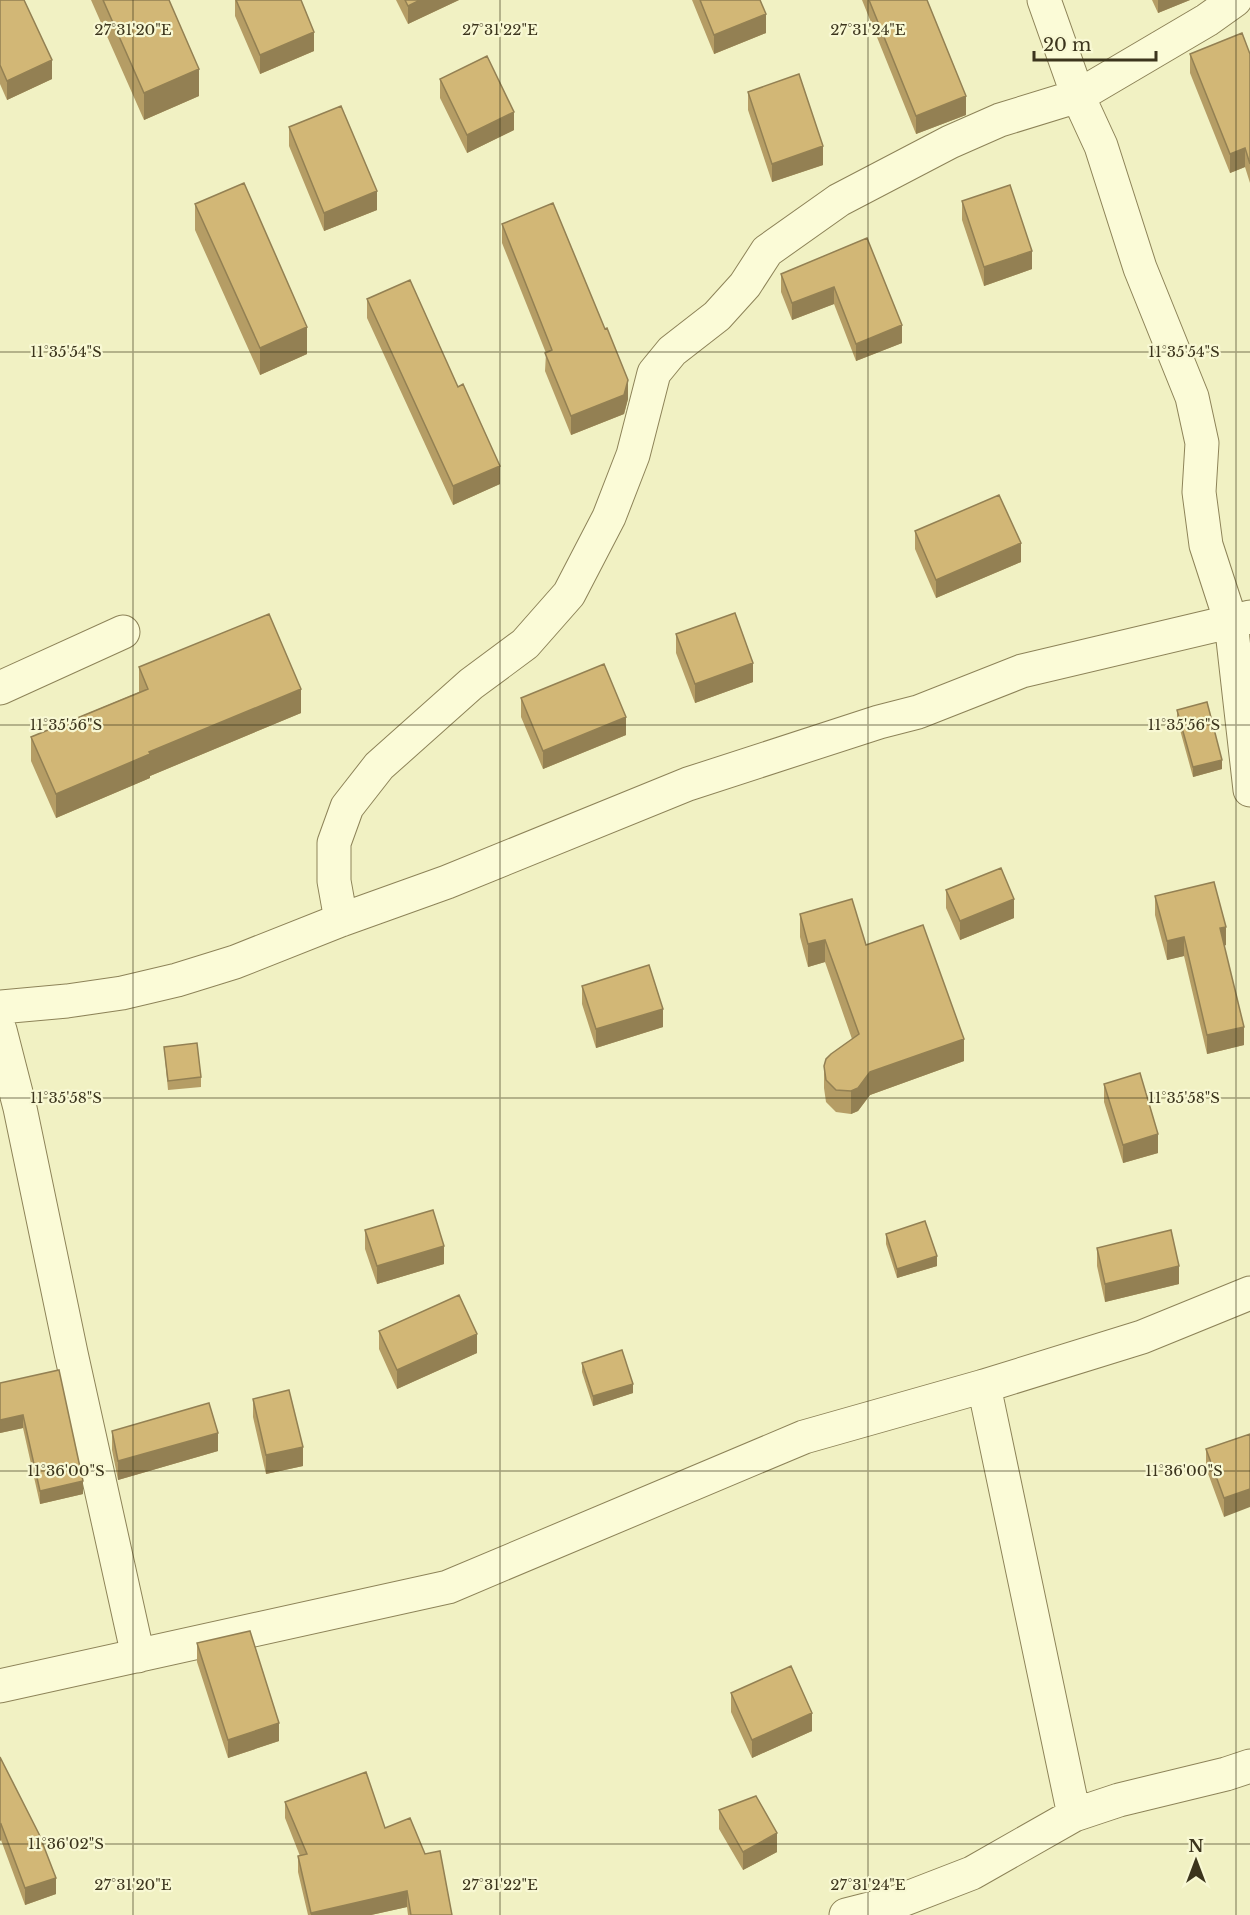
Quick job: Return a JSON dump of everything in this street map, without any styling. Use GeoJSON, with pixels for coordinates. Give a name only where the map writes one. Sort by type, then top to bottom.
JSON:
{"type":"FeatureCollection","features":[{"type":"Feature","properties":{"kind":"street"},"geometry":{"type":"LineString","coordinates":[[1044,0],[1078,96],[1101,146],[1140,268],[1192,397],[1202,442],[1199,492],[1206,545],[1240,619],[1250,790]]}},
{"type":"Feature","properties":{"kind":"street"},"geometry":{"type":"LineString","coordinates":[[341,921],[334,881],[334,843],[347,807],[379,766],[471,684],[525,644],[569,594],[609,517],[633,455],[654,374],[672,351],[717,316],[745,285],[767,251],[839,200],[1000,120],[1078,96],[1207,20],[1235,0]]}},
{"type":"Feature","properties":{"kind":"street"},"geometry":{"type":"LineString","coordinates":[[0,1007],[122,993],[177,980],[235,962],[447,882],[688,784],[879,722],[918,712],[1022,671],[1240,619]]}},
{"type":"Feature","properties":{"kind":"street"},"geometry":{"type":"LineString","coordinates":[[0,688],[123,632]]}},
{"type":"Feature","properties":{"kind":"street"},"geometry":{"type":"LineString","coordinates":[[0,1030],[20,1108],[138,1656]]}},
{"type":"Feature","properties":{"kind":"street"},"geometry":{"type":"LineString","coordinates":[[0,1686],[448,1587],[804,1437],[984,1386],[1142,1337],[1250,1293]]}},
{"type":"Feature","properties":{"kind":"street"},"geometry":{"type":"LineString","coordinates":[[984,1386],[1074,1815]]}},
{"type":"Feature","properties":{"kind":"street"},"geometry":{"type":"LineString","coordinates":[[846,1915],[897,1902],[972,1873],[1074,1815],[1119,1800],[1250,1766]]}},
{"type":"Feature","properties":{"kind":"building"},"geometry":{"type":"Polygon","coordinates":[[[0,0],[24,0],[52,60],[7,81],[0,65],[0,0]]]}},
{"type":"Feature","properties":{"kind":"building"},"geometry":{"type":"Polygon","coordinates":[[[103,0],[169,0],[199,69],[144,93],[103,0]]]}},
{"type":"Feature","properties":{"kind":"building"},"geometry":{"type":"Polygon","coordinates":[[[236,0],[301,0],[314,32],[260,55],[236,0]]]}},
{"type":"Feature","properties":{"kind":"building"},"geometry":{"type":"Polygon","coordinates":[[[405,0],[420,0],[408,6],[405,0]]]}},
{"type":"Feature","properties":{"kind":"building"},"geometry":{"type":"Polygon","coordinates":[[[700,0],[760,0],[766,14],[714,35],[700,0]]]}},
{"type":"Feature","properties":{"kind":"building"},"geometry":{"type":"Polygon","coordinates":[[[869,0],[927,0],[966,96],[916,116],[869,0]]]}},
{"type":"Feature","properties":{"kind":"building"},"geometry":{"type":"Polygon","coordinates":[[[1242,33],[1250,54],[1250,164],[1245,148],[1230,154],[1190,54],[1242,33]]]}},
{"type":"Feature","properties":{"kind":"building"},"geometry":{"type":"Polygon","coordinates":[[[487,56],[514,112],[467,135],[440,79],[487,56]]]}},
{"type":"Feature","properties":{"kind":"building"},"geometry":{"type":"Polygon","coordinates":[[[799,74],[823,146],[772,164],[748,92],[799,74]]]}},
{"type":"Feature","properties":{"kind":"building"},"geometry":{"type":"Polygon","coordinates":[[[341,106],[377,191],[324,213],[289,127],[341,106]]]}},
{"type":"Feature","properties":{"kind":"building"},"geometry":{"type":"Polygon","coordinates":[[[244,183],[307,327],[260,348],[195,204],[244,183]]]}},
{"type":"Feature","properties":{"kind":"building"},"geometry":{"type":"Polygon","coordinates":[[[1010,185],[1032,251],[984,267],[962,201],[1010,185]]]}},
{"type":"Feature","properties":{"kind":"building"},"geometry":{"type":"Polygon","coordinates":[[[553,203],[628,380],[624,395],[571,416],[545,353],[552,350],[502,224],[553,203]]]}},
{"type":"Feature","properties":{"kind":"building"},"geometry":{"type":"Polygon","coordinates":[[[867,238],[902,325],[856,344],[834,287],[792,303],[781,274],[867,238]]]}},
{"type":"Feature","properties":{"kind":"building"},"geometry":{"type":"Polygon","coordinates":[[[410,280],[458,387],[463,384],[500,466],[453,486],[367,299],[410,280]]]}},
{"type":"Feature","properties":{"kind":"building"},"geometry":{"type":"Polygon","coordinates":[[[999,495],[1021,543],[936,580],[915,531],[999,495]]]}},
{"type":"Feature","properties":{"kind":"building"},"geometry":{"type":"Polygon","coordinates":[[[735,613],[753,663],[695,684],[676,634],[735,613]]]}},
{"type":"Feature","properties":{"kind":"building"},"geometry":{"type":"Polygon","coordinates":[[[269,614],[301,689],[149,752],[150,754],[56,794],[31,737],[148,689],[139,667],[269,614]]]}},
{"type":"Feature","properties":{"kind":"building"},"geometry":{"type":"Polygon","coordinates":[[[604,664],[626,717],[543,751],[521,698],[604,664]]]}},
{"type":"Feature","properties":{"kind":"building"},"geometry":{"type":"Polygon","coordinates":[[[1207,702],[1222,760],[1193,767],[1177,710],[1207,702]]]}},
{"type":"Feature","properties":{"kind":"building"},"geometry":{"type":"Polygon","coordinates":[[[1001,868],[1014,899],[960,921],[946,890],[1001,868]]]}},
{"type":"Feature","properties":{"kind":"building"},"geometry":{"type":"Polygon","coordinates":[[[1214,882],[1226,927],[1220,928],[1244,1027],[1207,1035],[1184,937],[1167,941],[1155,896],[1214,882]]]}},
{"type":"Feature","properties":{"kind":"building"},"geometry":{"type":"Polygon","coordinates":[[[852,899],[866,945],[923,925],[964,1039],[870,1072],[858,1088],[851,1091],[836,1090],[826,1080],[824,1066],[831,1054],[859,1034],[825,940],[808,944],[800,914],[852,899]]]}},
{"type":"Feature","properties":{"kind":"building"},"geometry":{"type":"Polygon","coordinates":[[[649,965],[663,1009],[596,1029],[582,986],[649,965]]]}},
{"type":"Feature","properties":{"kind":"building"},"geometry":{"type":"Polygon","coordinates":[[[197,1043],[201,1077],[168,1081],[164,1047],[197,1043]]]}},
{"type":"Feature","properties":{"kind":"building"},"geometry":{"type":"Polygon","coordinates":[[[1140,1073],[1158,1134],[1123,1145],[1104,1084],[1140,1073]]]}},
{"type":"Feature","properties":{"kind":"building"},"geometry":{"type":"Polygon","coordinates":[[[433,1210],[444,1246],[377,1266],[365,1230],[433,1210]]]}},
{"type":"Feature","properties":{"kind":"building"},"geometry":{"type":"Polygon","coordinates":[[[925,1221],[937,1256],[897,1269],[886,1234],[925,1221]]]}},
{"type":"Feature","properties":{"kind":"building"},"geometry":{"type":"Polygon","coordinates":[[[1171,1230],[1179,1266],[1105,1284],[1097,1248],[1171,1230]]]}},
{"type":"Feature","properties":{"kind":"building"},"geometry":{"type":"Polygon","coordinates":[[[459,1295],[477,1334],[397,1370],[379,1331],[459,1295]]]}},
{"type":"Feature","properties":{"kind":"building"},"geometry":{"type":"Polygon","coordinates":[[[622,1350],[633,1384],[593,1396],[582,1363],[622,1350]]]}},
{"type":"Feature","properties":{"kind":"building"},"geometry":{"type":"Polygon","coordinates":[[[59,1370],[83,1481],[40,1491],[23,1415],[0,1420],[0,1383],[59,1370]]]}},
{"type":"Feature","properties":{"kind":"building"},"geometry":{"type":"Polygon","coordinates":[[[289,1390],[303,1447],[266,1455],[253,1399],[289,1390]]]}},
{"type":"Feature","properties":{"kind":"building"},"geometry":{"type":"Polygon","coordinates":[[[209,1403],[218,1433],[118,1461],[112,1431],[209,1403]]]}},
{"type":"Feature","properties":{"kind":"building"},"geometry":{"type":"Polygon","coordinates":[[[1250,1434],[1250,1489],[1224,1498],[1206,1449],[1250,1434]]]}},
{"type":"Feature","properties":{"kind":"building"},"geometry":{"type":"Polygon","coordinates":[[[250,1631],[279,1723],[228,1740],[197,1643],[250,1631]]]}},
{"type":"Feature","properties":{"kind":"building"},"geometry":{"type":"Polygon","coordinates":[[[791,1666],[812,1713],[752,1740],[731,1693],[791,1666]]]}},
{"type":"Feature","properties":{"kind":"building"},"geometry":{"type":"Polygon","coordinates":[[[0,1757],[39,1834],[56,1878],[25,1888],[0,1825],[0,1757]]]}},
{"type":"Feature","properties":{"kind":"building"},"geometry":{"type":"Polygon","coordinates":[[[366,1772],[385,1828],[410,1818],[425,1854],[440,1851],[452,1915],[411,1915],[407,1891],[311,1913],[298,1856],[307,1854],[285,1802],[366,1772]]]}},
{"type":"Feature","properties":{"kind":"building"},"geometry":{"type":"Polygon","coordinates":[[[756,1796],[777,1833],[743,1852],[719,1810],[756,1796]]]}}]}
